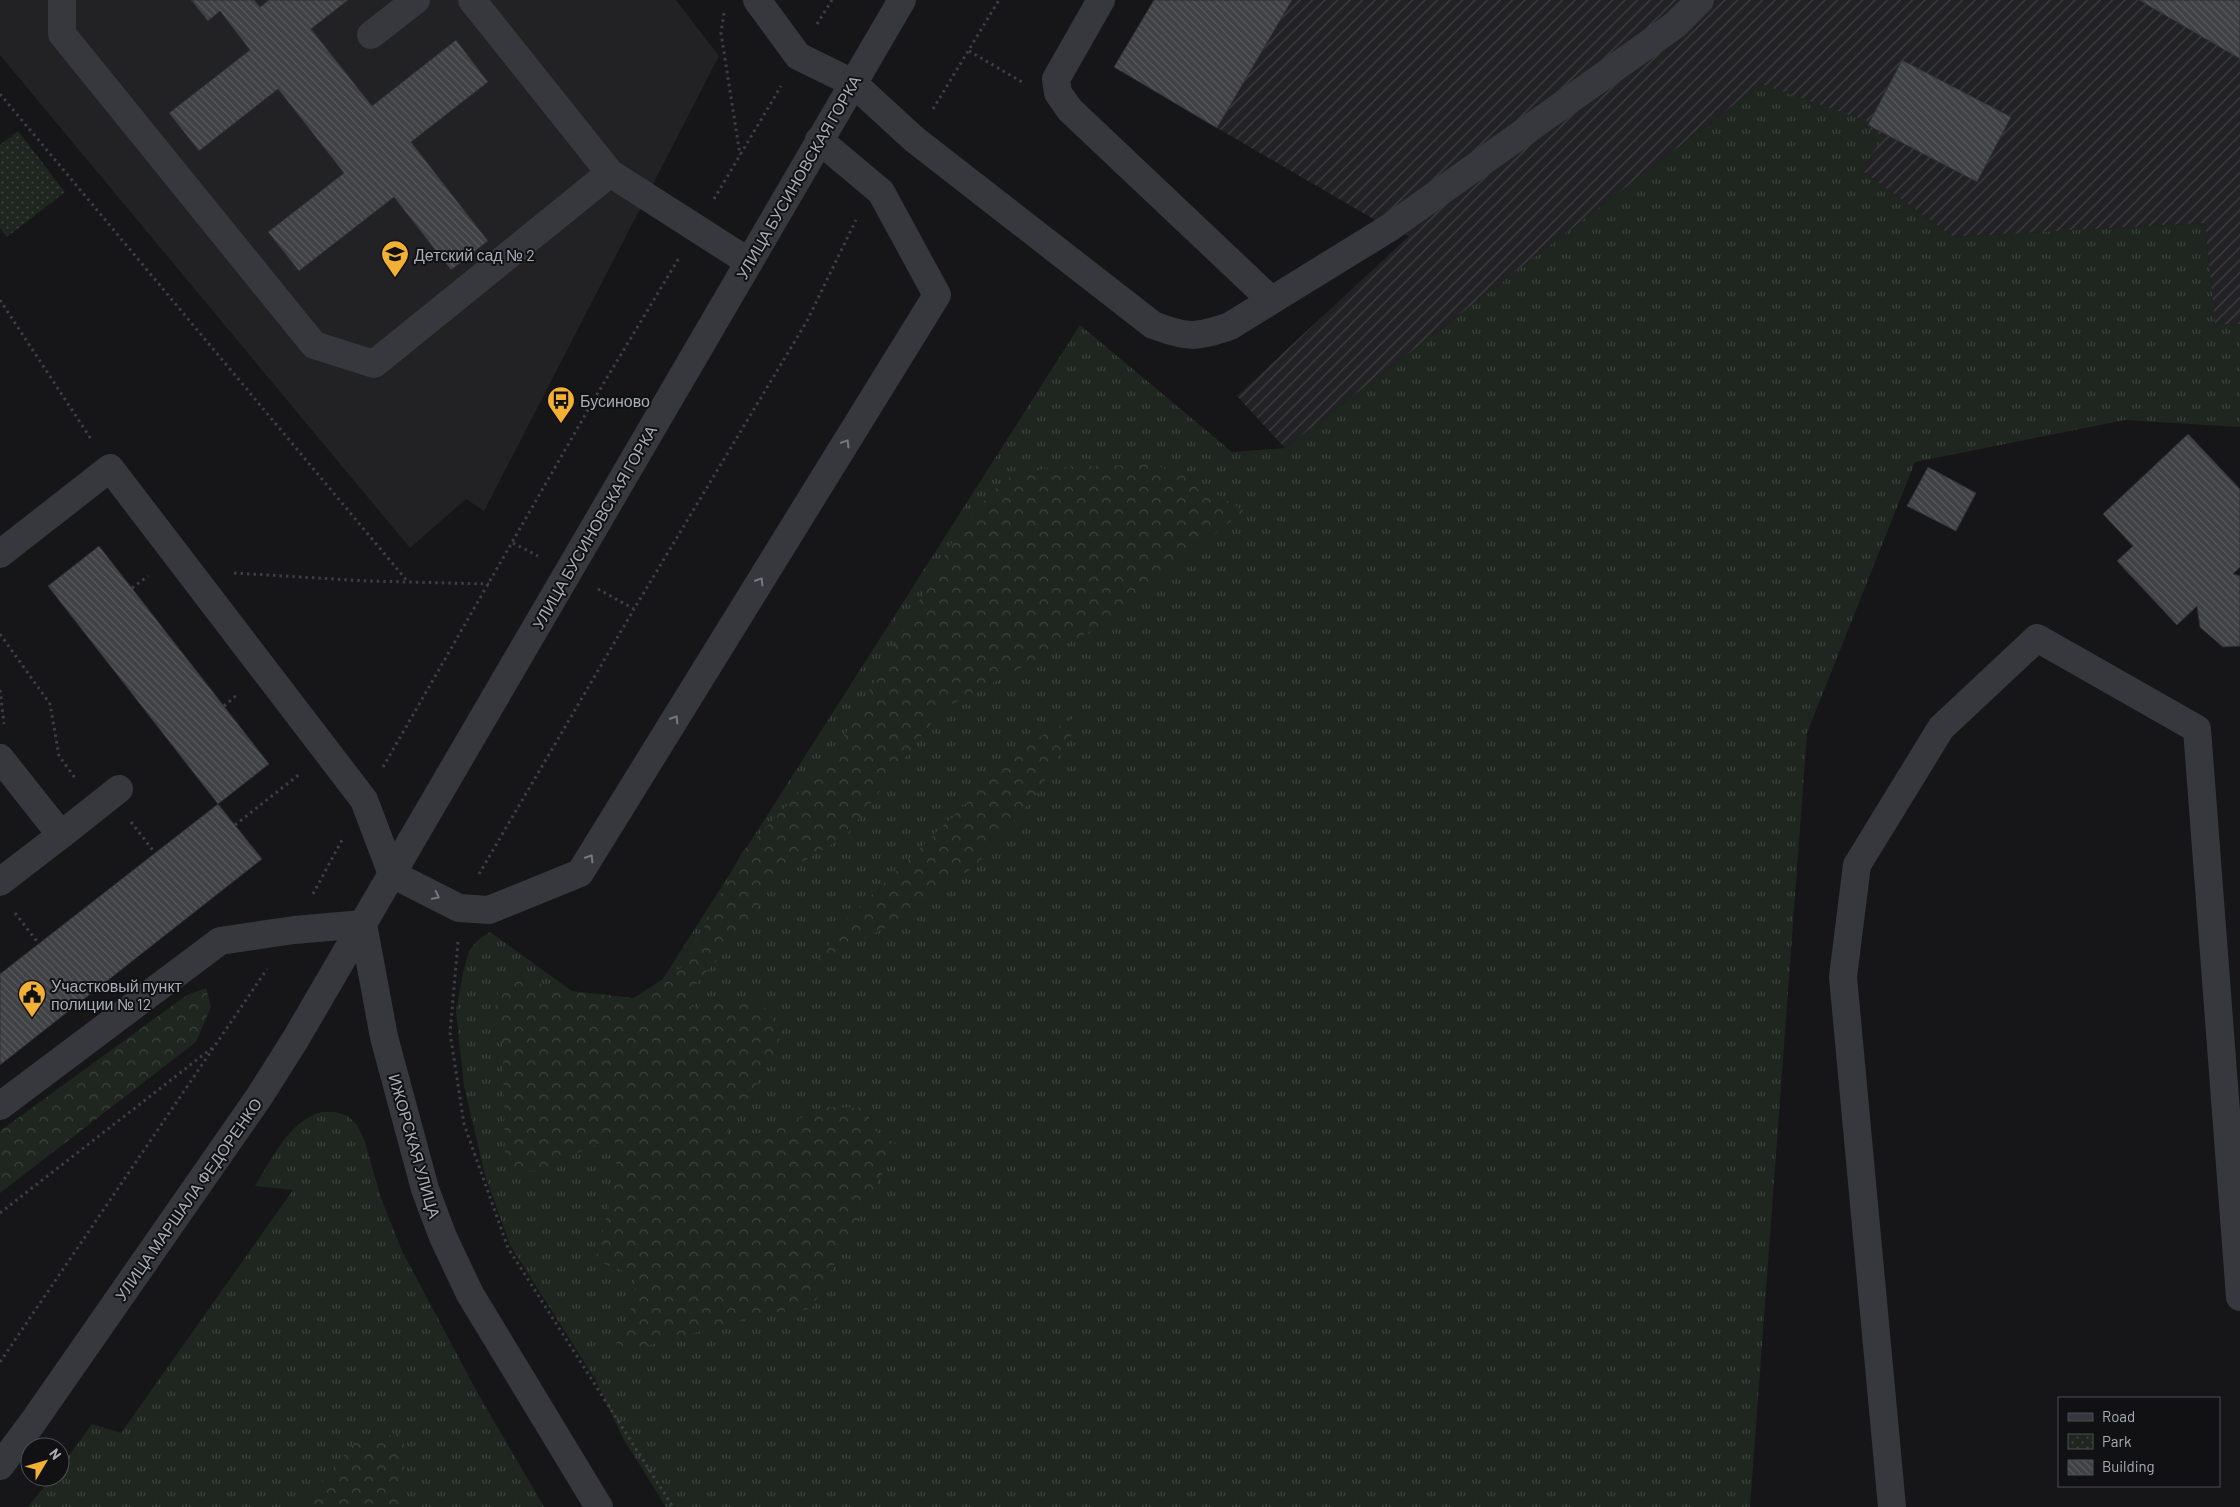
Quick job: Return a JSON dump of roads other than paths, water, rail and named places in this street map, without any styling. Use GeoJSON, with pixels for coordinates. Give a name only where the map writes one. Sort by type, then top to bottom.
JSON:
{"type":"FeatureCollection","features":[{"type":"Feature","properties":{"kind":"street"},"geometry":{"type":"LineString","coordinates":[[62,0],[62,34],[314,345],[374,364],[610,173]]}},
{"type":"Feature","properties":{"kind":"street"},"geometry":{"type":"LineString","coordinates":[[371,35],[416,0]]}},
{"type":"Feature","properties":{"kind":"street"},"geometry":{"type":"LineString","coordinates":[[472,0],[610,173],[749,262]]}},
{"type":"Feature","properties":{"kind":"street"},"geometry":{"type":"LineString","coordinates":[[756,0],[798,56],[853,82],[914,139],[1153,325],[1178,335],[1204,335],[1230,326],[1389,228],[1675,25],[1700,0]]}},
{"type":"Feature","properties":{"kind":"street","name":"УЛИЦА БУСИНОВСКАЯ ГОРКА"},"geometry":{"type":"LineString","coordinates":[[363,924],[902,0]]}},
{"type":"Feature","properties":{"kind":"street"},"geometry":{"type":"LineString","coordinates":[[1101,0],[1056,79],[1058,93],[1070,110],[1271,300]]}},
{"type":"Feature","properties":{"kind":"street"},"geometry":{"type":"LineString","coordinates":[[0,554],[110,468],[364,800],[392,874],[459,908],[489,910],[580,873],[936,296],[881,192],[820,140]]}},
{"type":"Feature","properties":{"kind":"street"},"geometry":{"type":"LineString","coordinates":[[1892,1507],[1843,977],[1857,865],[1941,728],[2036,638],[2197,729],[2240,1297]]}},
{"type":"Feature","properties":{"kind":"street"},"geometry":{"type":"LineString","coordinates":[[0,758],[61,835]]}},
{"type":"Feature","properties":{"kind":"street"},"geometry":{"type":"LineString","coordinates":[[0,882],[119,789]]}},
{"type":"Feature","properties":{"kind":"street"},"geometry":{"type":"LineString","coordinates":[[0,1106],[220,940],[294,930],[363,924]]}},
{"type":"Feature","properties":{"kind":"street","name":"УЛИЦА МАРШАЛА ФЕДОРЕНКО"},"geometry":{"type":"LineString","coordinates":[[0,1466],[33,1422],[259,1096],[363,924]]}},
{"type":"Feature","properties":{"kind":"street","name":"ИЖОРСКАЯ УЛИЦА"},"geometry":{"type":"LineString","coordinates":[[363,924],[384,1037],[425,1190],[443,1237],[475,1301],[599,1507]]}},
{"type":"Feature","properties":{"kind":"place","name":"Детский сад № 2"},"geometry":{"type":"Point","coordinates":[395,278]}},
{"type":"Feature","properties":{"kind":"place","name":"Бусиново"},"geometry":{"type":"Point","coordinates":[561,424]}},
{"type":"Feature","properties":{"kind":"place","name":"Участковый пункт полиции № 12"},"geometry":{"type":"Point","coordinates":[32,1018]}}]}
